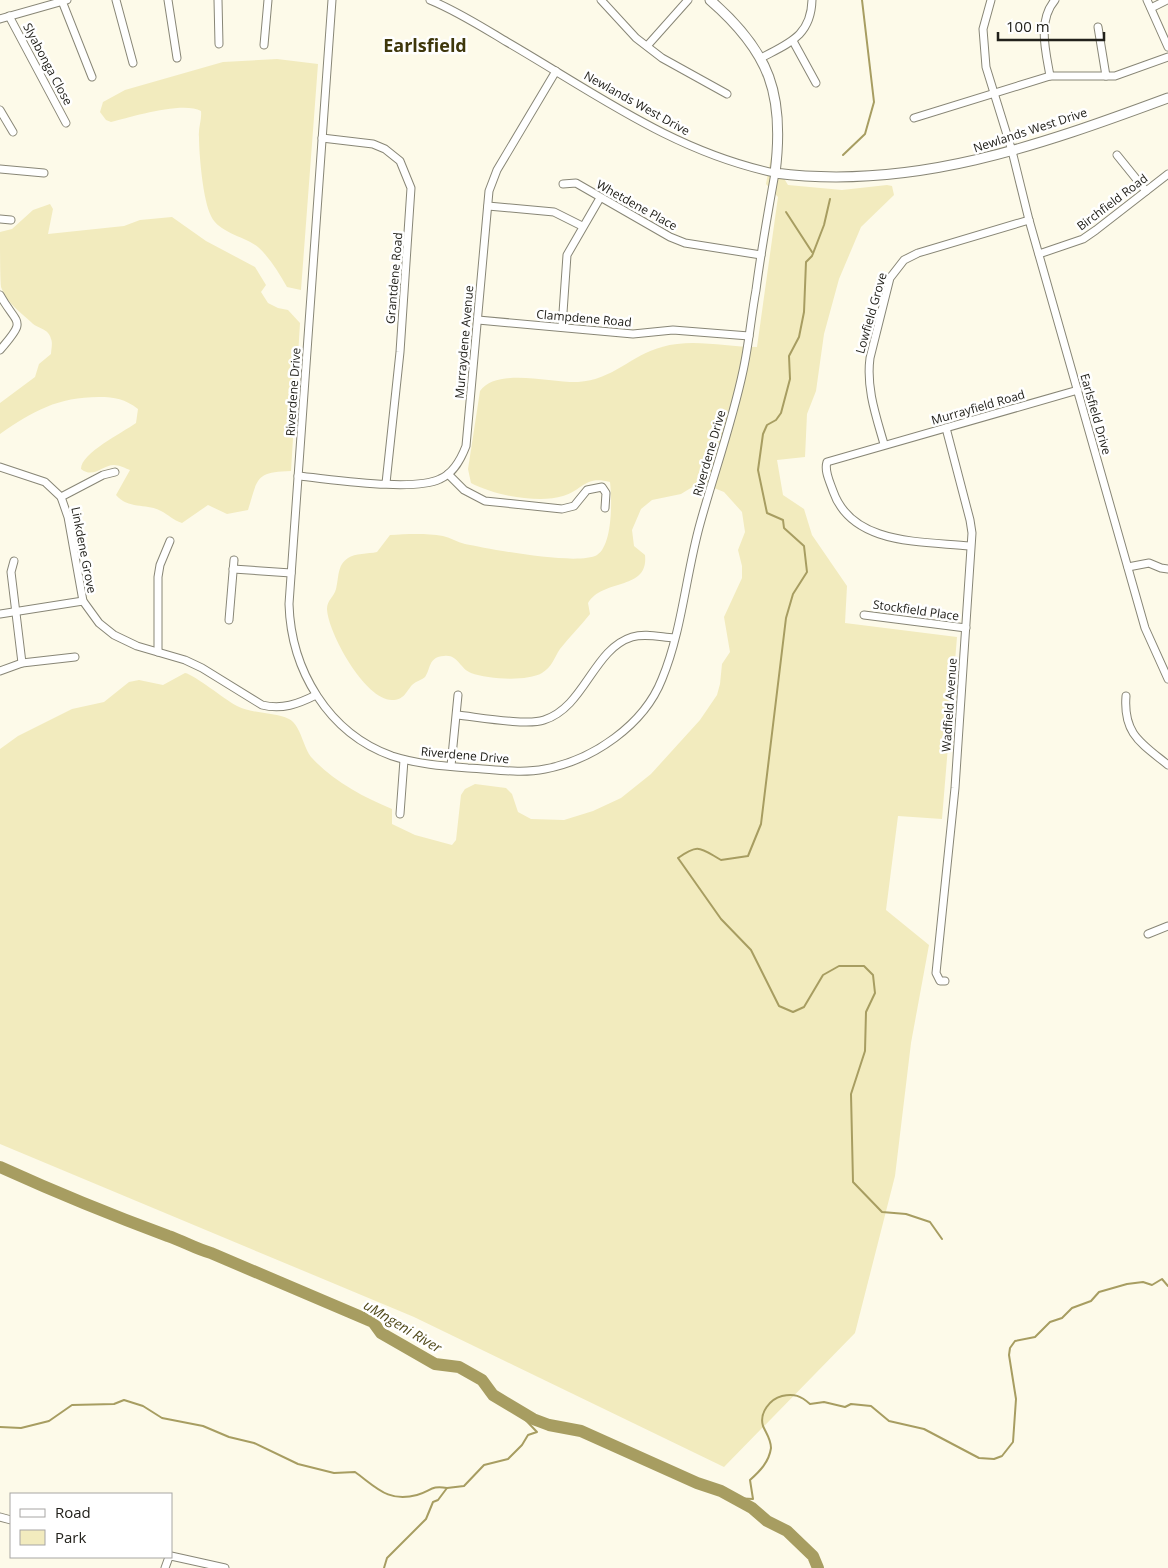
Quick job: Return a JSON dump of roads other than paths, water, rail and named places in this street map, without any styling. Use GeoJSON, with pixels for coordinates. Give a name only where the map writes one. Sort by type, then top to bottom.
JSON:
{"type":"FeatureCollection","features":[{"type":"Feature","properties":{"kind":"street"},"geometry":{"type":"LineString","coordinates":[[116,0],[133,63]]}},
{"type":"Feature","properties":{"kind":"street"},"geometry":{"type":"LineString","coordinates":[[168,0],[176,58]]}},
{"type":"Feature","properties":{"kind":"street"},"geometry":{"type":"LineString","coordinates":[[218,0],[219,44]]}},
{"type":"Feature","properties":{"kind":"street"},"geometry":{"type":"LineString","coordinates":[[264,45],[268,0]]}},
{"type":"Feature","properties":{"kind":"street","name":"Riverdene Drive"},"geometry":{"type":"LineString","coordinates":[[332,0],[291,573],[289,604],[291,632],[304,674],[316,695],[337,721],[361,740],[386,753],[404,760],[451,766],[504,770],[545,769],[589,754],[610,741],[628,726],[649,702],[661,681],[674,638],[699,528],[743,370],[775,173]]}},
{"type":"Feature","properties":{"kind":"street","name":"Newlands West Drive"},"geometry":{"type":"LineString","coordinates":[[430,0],[674,140],[745,167],[775,173],[813,178],[860,178],[938,168],[1012,152],[1168,98]]}},
{"type":"Feature","properties":{"kind":"street"},"geometry":{"type":"LineString","coordinates":[[601,0],[647,46],[662,58],[685,73],[727,94]]}},
{"type":"Feature","properties":{"kind":"street"},"geometry":{"type":"LineString","coordinates":[[647,46],[688,0]]}},
{"type":"Feature","properties":{"kind":"street"},"geometry":{"type":"LineString","coordinates":[[710,0],[738,26],[761,58],[776,102],[779,144],[775,173]]}},
{"type":"Feature","properties":{"kind":"street"},"geometry":{"type":"LineString","coordinates":[[761,58],[793,41],[802,32],[810,17],[812,0]]}},
{"type":"Feature","properties":{"kind":"street","name":"Earlsfield Drive"},"geometry":{"type":"LineString","coordinates":[[991,0],[985,16],[983,45],[994,95],[1012,152],[1029,220],[1145,628],[1168,679]]}},
{"type":"Feature","properties":{"kind":"street"},"geometry":{"type":"LineString","coordinates":[[1050,76],[1044,34],[1048,11],[1055,0]]}},
{"type":"Feature","properties":{"kind":"street"},"geometry":{"type":"LineString","coordinates":[[1147,0],[1168,46]]}},
{"type":"Feature","properties":{"kind":"street"},"geometry":{"type":"LineString","coordinates":[[1151,8],[1167,0]]}},
{"type":"Feature","properties":{"kind":"street"},"geometry":{"type":"LineString","coordinates":[[0,19],[65,1],[92,77]]}},
{"type":"Feature","properties":{"kind":"street","name":"Slyabonga Close"},"geometry":{"type":"LineString","coordinates":[[9,16],[66,124]]}},
{"type":"Feature","properties":{"kind":"street"},"geometry":{"type":"LineString","coordinates":[[1098,27],[1106,76]]}},
{"type":"Feature","properties":{"kind":"street"},"geometry":{"type":"LineString","coordinates":[[793,41],[816,83]]}},
{"type":"Feature","properties":{"kind":"street"},"geometry":{"type":"LineString","coordinates":[[914,118],[994,95],[1050,76],[1115,76],[1168,57]]}},
{"type":"Feature","properties":{"kind":"street","name":"Murraydene Avenue"},"geometry":{"type":"LineString","coordinates":[[448,474],[460,460],[466,446],[488,191],[497,170],[556,71]]}},
{"type":"Feature","properties":{"kind":"street"},"geometry":{"type":"LineString","coordinates":[[0,110],[13,132]]}},
{"type":"Feature","properties":{"kind":"street","name":"Grantdene Road"},"geometry":{"type":"LineString","coordinates":[[322,138],[373,144],[385,149],[400,161],[411,188],[400,352],[386,483]]}},
{"type":"Feature","properties":{"kind":"street"},"geometry":{"type":"LineString","coordinates":[[1117,155],[1146,191]]}},
{"type":"Feature","properties":{"kind":"street"},"geometry":{"type":"LineString","coordinates":[[0,169],[44,174]]}},
{"type":"Feature","properties":{"kind":"street","name":"Birchfield Road"},"geometry":{"type":"LineString","coordinates":[[1039,254],[1083,238],[1168,174]]}},
{"type":"Feature","properties":{"kind":"street","name":"Whetdene Place"},"geometry":{"type":"LineString","coordinates":[[562,184],[576,183],[670,237],[685,243],[761,255]]}},
{"type":"Feature","properties":{"kind":"street"},"geometry":{"type":"LineString","coordinates":[[562,327],[568,255],[582,226],[600,198]]}},
{"type":"Feature","properties":{"kind":"street"},"geometry":{"type":"LineString","coordinates":[[488,206],[554,212],[582,226]]}},
{"type":"Feature","properties":{"kind":"street"},"geometry":{"type":"LineString","coordinates":[[0,219],[11,220]]}},
{"type":"Feature","properties":{"kind":"street","name":"Lowfield Grove"},"geometry":{"type":"LineString","coordinates":[[884,444],[872,397],[868,372],[892,275],[904,260],[918,253],[1029,220]]}},
{"type":"Feature","properties":{"kind":"street"},"geometry":{"type":"LineString","coordinates":[[0,295],[15,315],[18,330],[0,350]]}},
{"type":"Feature","properties":{"kind":"street","name":"Clampdene Road"},"geometry":{"type":"LineString","coordinates":[[478,320],[633,334],[673,330],[749,336]]}},
{"type":"Feature","properties":{"kind":"street","name":"Murrayfield Road"},"geometry":{"type":"LineString","coordinates":[[970,546],[899,539],[874,533],[854,521],[836,500],[826,472],[826,464],[832,460],[884,444],[1078,390]]}},
{"type":"Feature","properties":{"kind":"street","name":"Wadfield Avenue"},"geometry":{"type":"LineString","coordinates":[[945,981],[940,980],[936,973],[954,788],[970,546],[970,520],[946,428]]}},
{"type":"Feature","properties":{"kind":"street","name":"Linkdene Grove"},"geometry":{"type":"LineString","coordinates":[[0,467],[45,482],[61,496],[68,517],[83,601],[99,623],[114,635],[137,646],[185,660],[202,668],[262,705],[276,707],[295,705],[316,695]]}},
{"type":"Feature","properties":{"kind":"street"},"geometry":{"type":"LineString","coordinates":[[61,496],[103,475],[115,472]]}},
{"type":"Feature","properties":{"kind":"street"},"geometry":{"type":"LineString","coordinates":[[298,476],[421,485],[448,474],[464,490],[485,501],[562,509],[574,506],[587,490],[602,487],[606,492],[605,508]]}},
{"type":"Feature","properties":{"kind":"street"},"geometry":{"type":"LineString","coordinates":[[158,652],[158,577],[160,565],[170,541]]}},
{"type":"Feature","properties":{"kind":"street"},"geometry":{"type":"LineString","coordinates":[[229,620],[234,560]]}},
{"type":"Feature","properties":{"kind":"street"},"geometry":{"type":"LineString","coordinates":[[14,561],[11,572],[22,663]]}},
{"type":"Feature","properties":{"kind":"street"},"geometry":{"type":"LineString","coordinates":[[1128,567],[1149,563],[1168,569]]}},
{"type":"Feature","properties":{"kind":"street"},"geometry":{"type":"LineString","coordinates":[[232,569],[291,573]]}},
{"type":"Feature","properties":{"kind":"street"},"geometry":{"type":"LineString","coordinates":[[0,614],[83,601]]}},
{"type":"Feature","properties":{"kind":"street","name":"Stockfield Place"},"geometry":{"type":"LineString","coordinates":[[864,615],[966,628]]}},
{"type":"Feature","properties":{"kind":"street"},"geometry":{"type":"LineString","coordinates":[[456,715],[542,721],[569,706],[606,656],[619,643],[644,635],[674,638]]}},
{"type":"Feature","properties":{"kind":"street"},"geometry":{"type":"LineString","coordinates":[[0,671],[22,663],[75,657]]}},
{"type":"Feature","properties":{"kind":"street"},"geometry":{"type":"LineString","coordinates":[[451,766],[458,695]]}},
{"type":"Feature","properties":{"kind":"street"},"geometry":{"type":"LineString","coordinates":[[1126,696],[1125,716],[1129,728],[1168,765]]}},
{"type":"Feature","properties":{"kind":"street"},"geometry":{"type":"LineString","coordinates":[[400,814],[404,760]]}},
{"type":"Feature","properties":{"kind":"street"},"geometry":{"type":"LineString","coordinates":[[1148,934],[1168,926]]}},
{"type":"Feature","properties":{"kind":"street"},"geometry":{"type":"LineString","coordinates":[[172,1556],[225,1568]]}},
{"type":"Feature","properties":{"kind":"waterway"},"geometry":{"type":"LineString","coordinates":[[843,155],[865,134],[874,102],[862,0]]}},
{"type":"Feature","properties":{"kind":"waterway"},"geometry":{"type":"LineString","coordinates":[[830,199],[824,225],[812,256],[806,262],[804,312],[799,337],[789,356],[790,379],[781,413],[776,420],[767,425],[763,434],[758,470],[767,513],[783,520],[784,528],[804,546],[807,572],[793,594],[786,618],[761,824],[748,856],[721,860],[704,850],[695,849],[678,858],[721,919],[751,950],[779,1006],[793,1012],[804,1007],[823,975],[839,966],[864,966],[873,975],[875,993],[866,1012],[865,1051],[851,1094],[853,1182],[882,1212],[906,1214],[930,1222],[942,1239]]}},
{"type":"Feature","properties":{"kind":"waterway"},"geometry":{"type":"LineString","coordinates":[[786,212],[812,252]]}},
{"type":"Feature","properties":{"kind":"waterway","name":"uMngeni River"},"geometry":{"type":"LineString","coordinates":[[0,1167],[83,1203],[211,1253],[373,1322],[381,1333],[435,1364],[459,1367],[482,1380],[493,1395],[533,1419],[549,1425],[581,1431],[697,1483],[721,1491],[752,1508],[767,1521],[787,1531],[813,1556],[818,1568]]}},
{"type":"Feature","properties":{"kind":"waterway"},"geometry":{"type":"LineString","coordinates":[[734,1498],[753,1499],[750,1480],[761,1470],[771,1448],[762,1421],[764,1412],[773,1400],[786,1395],[797,1396],[810,1404],[824,1402],[845,1407],[851,1404],[871,1406],[889,1421],[924,1429],[979,1458],[994,1459],[1002,1456],[1013,1442],[1016,1399],[1009,1355],[1010,1348],[1015,1341],[1035,1337],[1050,1322],[1062,1318],[1072,1308],[1091,1301],[1099,1292],[1127,1284],[1143,1282],[1152,1285],[1162,1279],[1168,1286]]}},
{"type":"Feature","properties":{"kind":"waterway"},"geometry":{"type":"LineString","coordinates":[[0,1427],[21,1428],[49,1421],[72,1405],[114,1404],[124,1400],[143,1406],[162,1418],[203,1426],[229,1437],[254,1443],[298,1464],[334,1473],[355,1472],[376,1488],[390,1495],[407,1497],[434,1488],[447,1488]]}},
{"type":"Feature","properties":{"kind":"waterway"},"geometry":{"type":"LineString","coordinates":[[384,1568],[387,1558],[426,1519],[433,1502],[438,1500],[447,1488],[464,1486],[484,1465],[508,1459],[522,1445],[528,1435],[537,1432],[516,1410]]}},
{"type":"Feature","properties":{"kind":"district","name":"Earlsfield"},"geometry":{"type":"Point","coordinates":[425,45]}}]}
